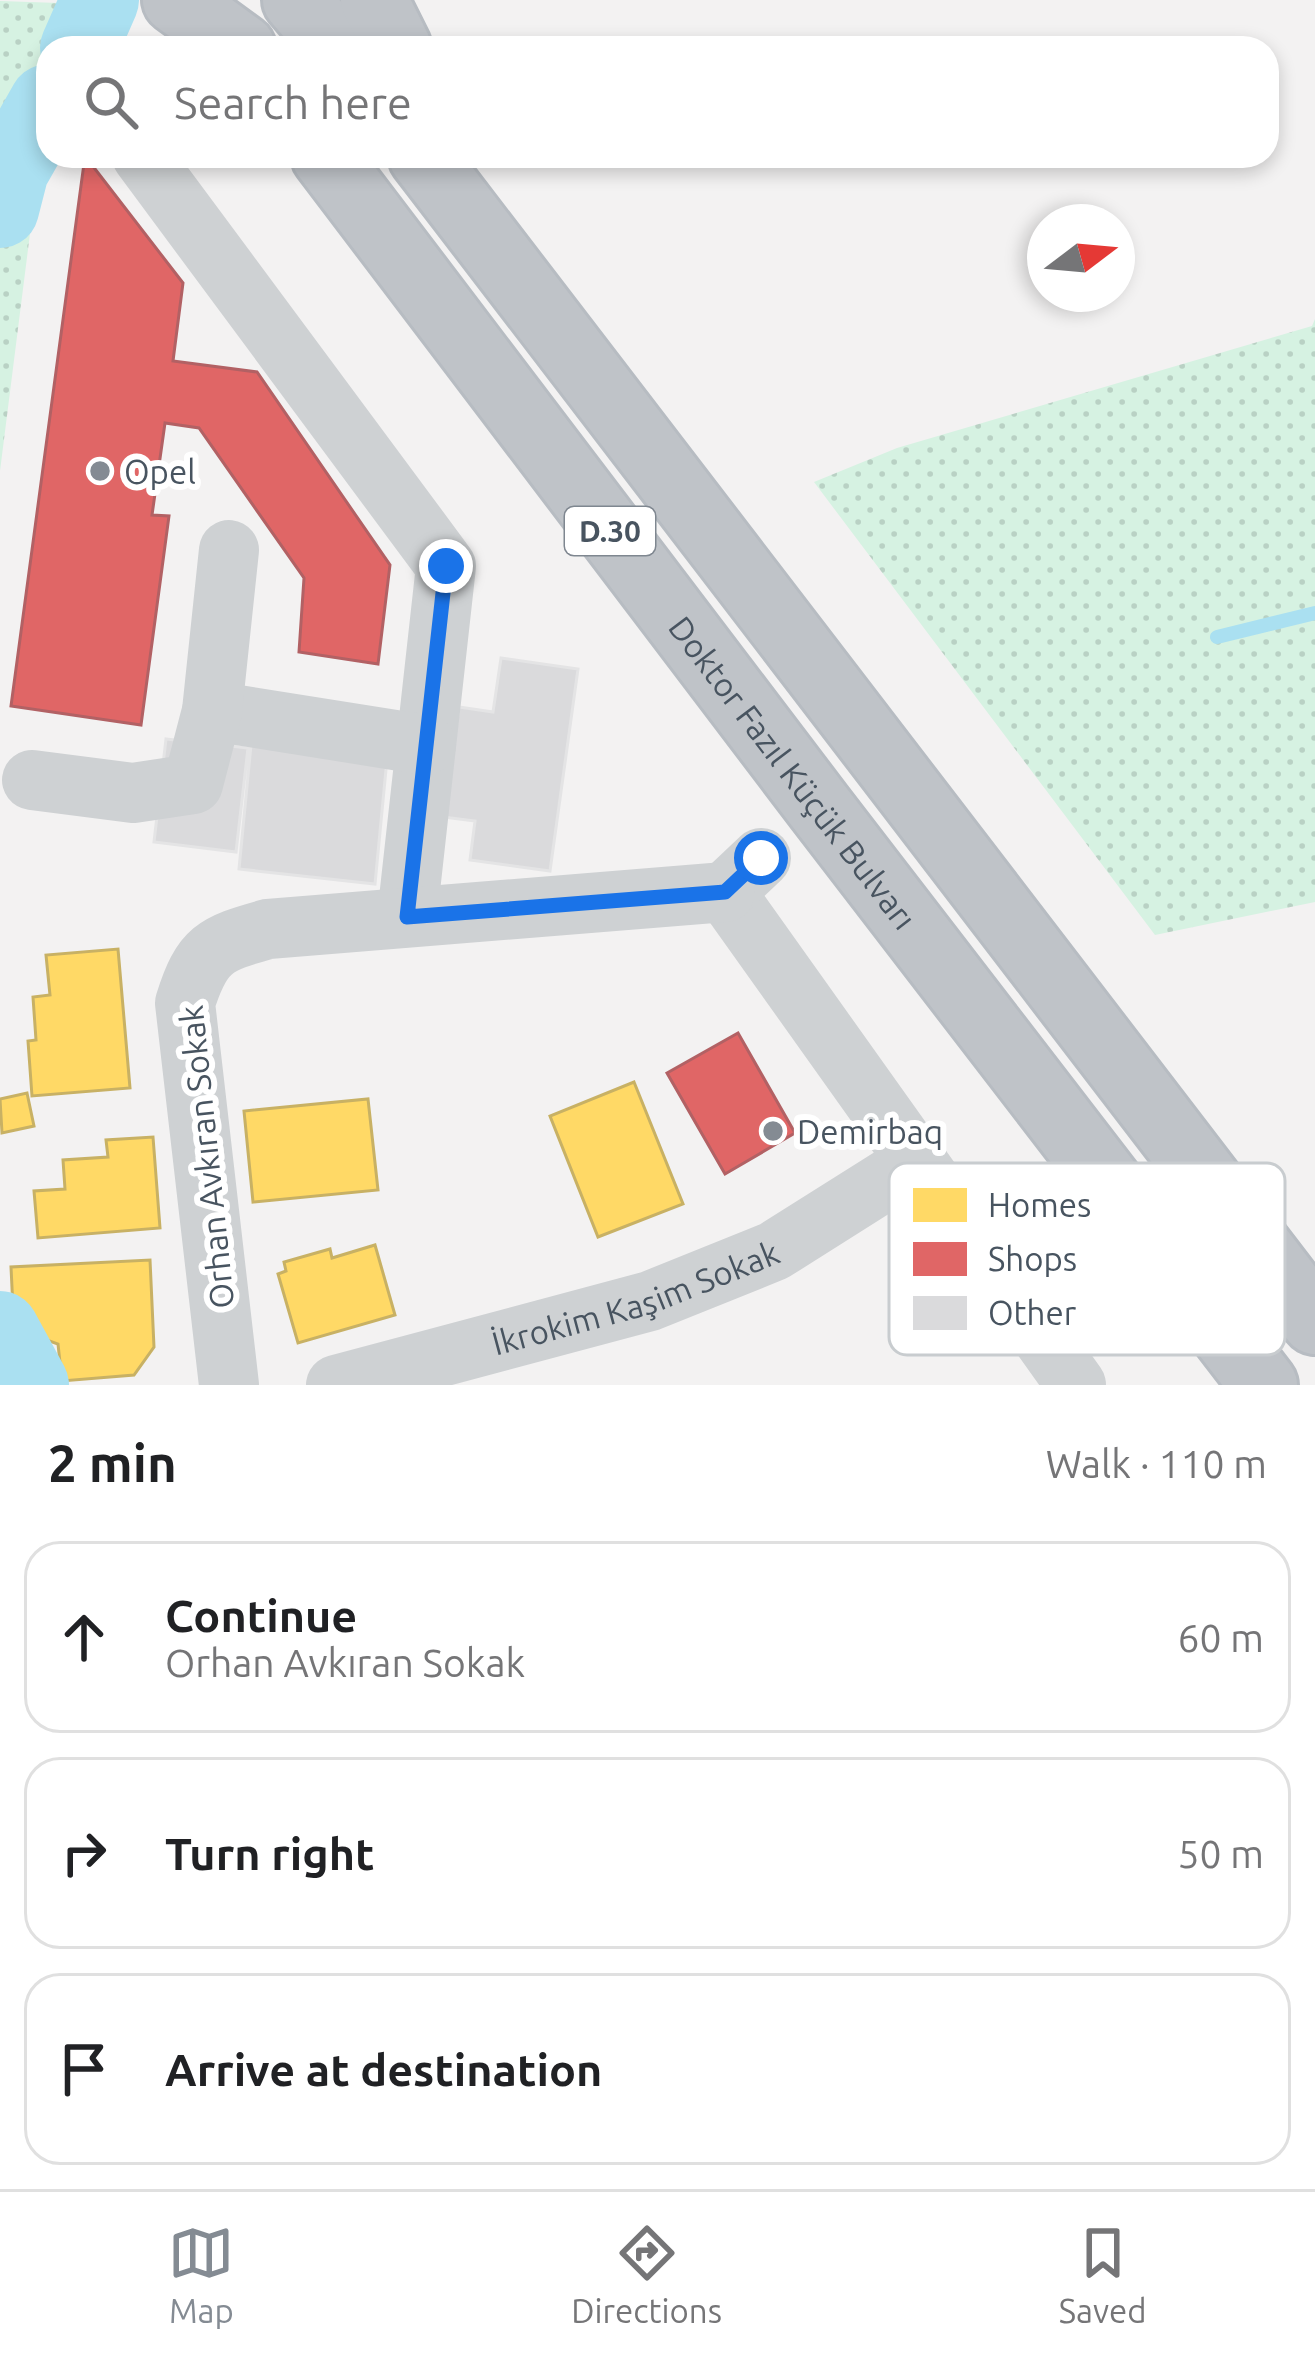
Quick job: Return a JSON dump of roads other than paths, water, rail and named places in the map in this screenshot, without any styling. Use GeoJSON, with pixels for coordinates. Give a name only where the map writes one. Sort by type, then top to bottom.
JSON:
{"type":"FeatureCollection","features":[{"type":"Feature","properties":{"kind":"highway"},"geometry":{"type":"LineString","coordinates":[[176,0],[226,36]]}},
{"type":"Feature","properties":{"kind":"highway"},"geometry":{"type":"LineString","coordinates":[[208,0],[234,36]]}},
{"type":"Feature","properties":{"kind":"highway"},"geometry":{"type":"LineString","coordinates":[[296,0],[327,36]]}},
{"type":"Feature","properties":{"kind":"highway"},"geometry":{"type":"LineString","coordinates":[[374,0],[392,36]]}},
{"type":"Feature","properties":{"kind":"highway","name":"Doktor Fazıl Küçük Bulvarı"},"geometry":{"type":"LineString","coordinates":[[334,168],[1093,1163]]}},
{"type":"Feature","properties":{"kind":"highway","name":"D.30"},"geometry":{"type":"LineString","coordinates":[[431,168],[1194,1163]]}},
{"type":"Feature","properties":{"kind":"highway"},"geometry":{"type":"LineString","coordinates":[[480,168],[578,312],[672,479]]}},
{"type":"Feature","properties":{"kind":"highway","name":"D.30"},"geometry":{"type":"LineString","coordinates":[[1285,1282],[1315,1321]]}},
{"type":"Feature","properties":{"kind":"highway","name":"Doktor Fazıl Küçük Bulvarı"},"geometry":{"type":"LineString","coordinates":[[1241,1355],[1264,1385]]}},
{"type":"Feature","properties":{"kind":"street"},"geometry":{"type":"LineString","coordinates":[[151,168],[446,566],[407,917]]}},
{"type":"Feature","properties":{"kind":"street"},"geometry":{"type":"LineString","coordinates":[[32,780],[133,793],[193,784],[212,711],[229,550]]}},
{"type":"Feature","properties":{"kind":"street"},"geometry":{"type":"LineString","coordinates":[[212,711],[426,746]]}},
{"type":"Feature","properties":{"kind":"street","name":"Orhan Avkıran Sokak"},"geometry":{"type":"LineString","coordinates":[[229,1385],[185,1004],[196,968],[223,942],[268,929],[407,917],[743,875],[915,1162]]}},
{"type":"Feature","properties":{"kind":"street","name":"İkrokim Kaşim Sokak"},"geometry":{"type":"LineString","coordinates":[[336,1385],[650,1301],[774,1251],[889,1178]]}},
{"type":"Feature","properties":{"kind":"street"},"geometry":{"type":"LineString","coordinates":[[1054,1355],[1076,1385]]}},
{"type":"Feature","properties":{"kind":"waterway"},"geometry":{"type":"LineString","coordinates":[[84,36],[100,0]]}},
{"type":"Feature","properties":{"kind":"waterway"},"geometry":{"type":"LineString","coordinates":[[0,209],[10,170],[36,124]]}},
{"type":"Feature","properties":{"kind":"waterway"},"geometry":{"type":"LineString","coordinates":[[1217,637],[1315,613]]}},
{"type":"Feature","properties":{"kind":"waterway"},"geometry":{"type":"LineString","coordinates":[[0,1330],[30,1385]]}},
{"type":"Feature","properties":{"kind":"place","name":"Opel"},"geometry":{"type":"Point","coordinates":[100,471]}},
{"type":"Feature","properties":{"kind":"place","name":"Demirbaq"},"geometry":{"type":"Point","coordinates":[773,1131]}}]}
